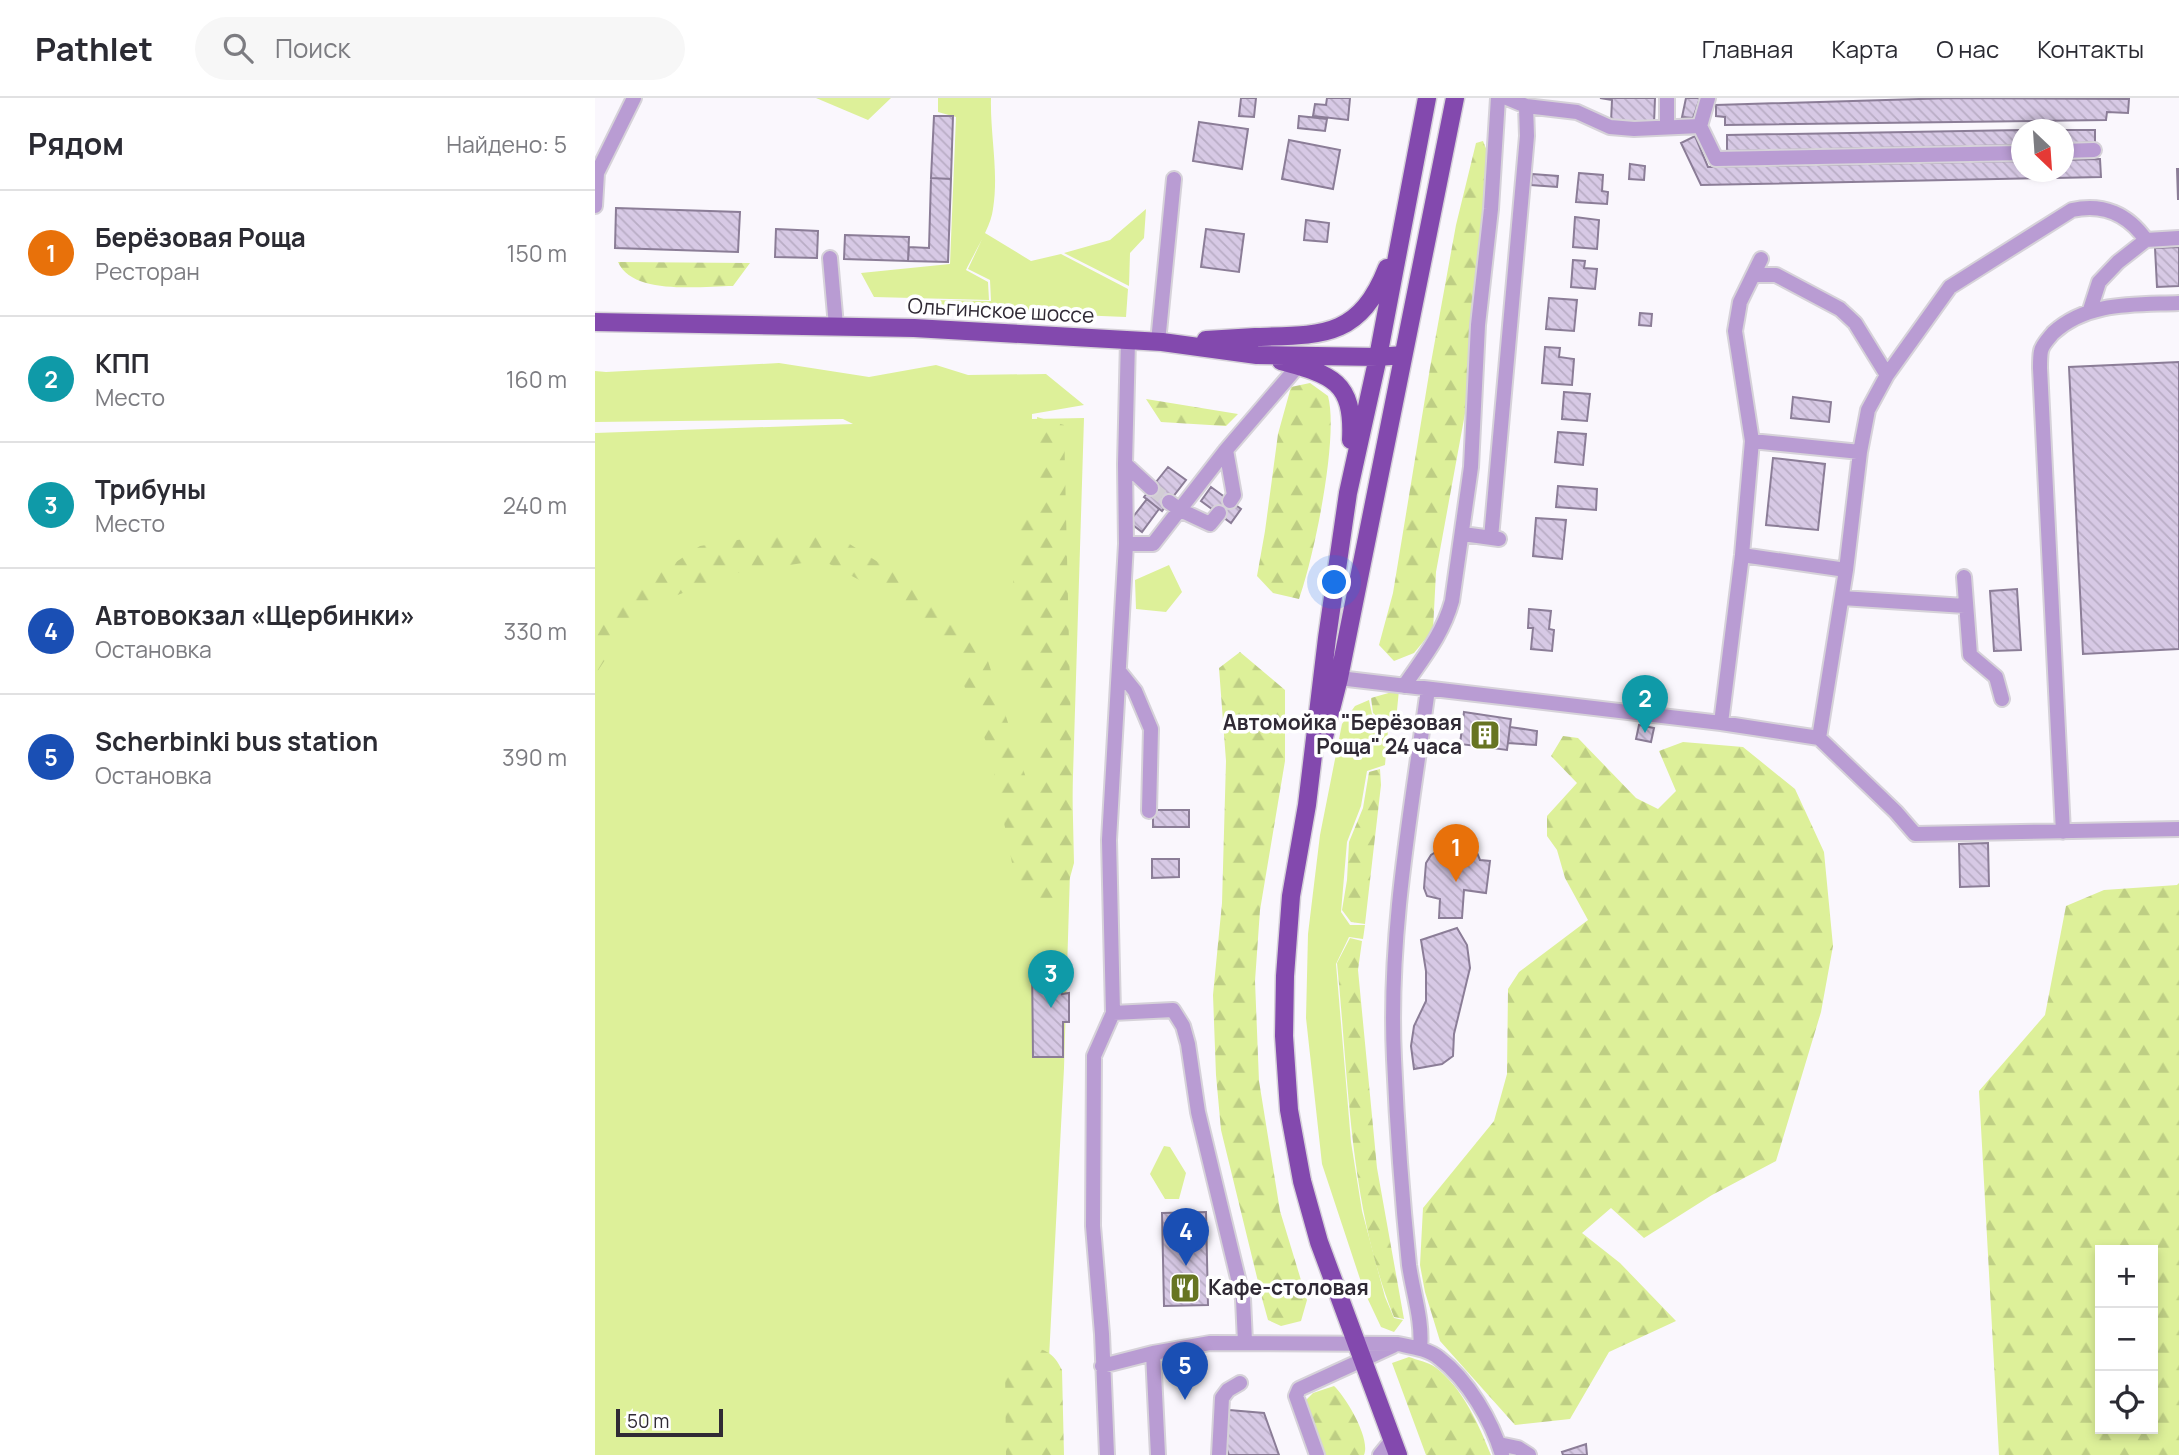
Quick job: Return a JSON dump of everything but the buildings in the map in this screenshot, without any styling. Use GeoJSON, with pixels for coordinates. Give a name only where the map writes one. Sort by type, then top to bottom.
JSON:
{"type":"FeatureCollection","features":[{"type":"Feature","properties":{"kind":"main road"},"geometry":{"type":"LineString","coordinates":[[1395,1447],[1319,1242],[1302,1181],[1289,1110],[1284,1036],[1285,976],[1291,896],[1307,805],[1348,493],[1378,357],[1427,98]]}},
{"type":"Feature","properties":{"kind":"main road"},"geometry":{"type":"LineString","coordinates":[[1307,805],[1339,678],[1455,98]]}},
{"type":"Feature","properties":{"kind":"main road"},"geometry":{"type":"LineString","coordinates":[[1160,342],[1299,337],[1325,333],[1356,317],[1369,304],[1379,287],[1400,232]]}},
{"type":"Feature","properties":{"kind":"main road","name":"Ольгинское шоссе"},"geometry":{"type":"LineString","coordinates":[[595,322],[914,328],[1160,342],[1257,355],[1403,355]]}},
{"type":"Feature","properties":{"kind":"main road"},"geometry":{"type":"LineString","coordinates":[[1257,355],[1324,373],[1337,383],[1345,394],[1352,416],[1348,493]]}},
{"type":"Feature","properties":{"kind":"street"},"geometry":{"type":"LineString","coordinates":[[595,206],[597,173],[634,98]]}},
{"type":"Feature","properties":{"kind":"street"},"geometry":{"type":"LineString","coordinates":[[1404,685],[1439,636],[1453,601],[1471,467],[1478,325],[1491,209],[1498,98]]}},
{"type":"Feature","properties":{"kind":"street"},"geometry":{"type":"LineString","coordinates":[[1507,98],[1526,106],[1577,113],[1611,127],[1634,129],[1700,126]]}},
{"type":"Feature","properties":{"kind":"street"},"geometry":{"type":"LineString","coordinates":[[1667,98],[1667,127]]}},
{"type":"Feature","properties":{"kind":"street"},"geometry":{"type":"LineString","coordinates":[[1708,98],[1700,126],[1716,159],[2011,153]]}},
{"type":"Feature","properties":{"kind":"street"},"geometry":{"type":"LineString","coordinates":[[1463,534],[1495,539],[1527,136],[1526,106]]}},
{"type":"Feature","properties":{"kind":"street"},"geometry":{"type":"LineString","coordinates":[[2074,151],[2094,150]]}},
{"type":"Feature","properties":{"kind":"street"},"geometry":{"type":"LineString","coordinates":[[1160,342],[1174,179]]}},
{"type":"Feature","properties":{"kind":"street"},"geometry":{"type":"LineString","coordinates":[[1819,738],[1842,598],[1860,452],[1868,410],[1887,376],[1950,287],[2072,210],[2089,206],[2112,211],[2135,225],[2146,240]]}},
{"type":"Feature","properties":{"kind":"street"},"geometry":{"type":"LineString","coordinates":[[2090,310],[2099,282],[2118,262],[2146,240],[2179,238]]}},
{"type":"Feature","properties":{"kind":"street"},"geometry":{"type":"LineString","coordinates":[[830,258],[836,327]]}},
{"type":"Feature","properties":{"kind":"street"},"geometry":{"type":"LineString","coordinates":[[1721,723],[1742,555],[1752,441],[1735,331],[1740,302],[1761,259]]}},
{"type":"Feature","properties":{"kind":"street"},"geometry":{"type":"LineString","coordinates":[[1755,275],[1776,275],[1840,309],[1856,323],[1887,376]]}},
{"type":"Feature","properties":{"kind":"street"},"geometry":{"type":"LineString","coordinates":[[2063,832],[2041,350],[2062,326],[2090,310],[2179,303]]}},
{"type":"Feature","properties":{"kind":"street"},"geometry":{"type":"LineString","coordinates":[[1107,1455],[1093,1226],[1094,1056],[1113,1013],[1109,840],[1126,544],[1128,341]]}},
{"type":"Feature","properties":{"kind":"street"},"geometry":{"type":"LineString","coordinates":[[1126,544],[1153,544],[1174,506],[1298,366]]}},
{"type":"Feature","properties":{"kind":"street"},"geometry":{"type":"LineString","coordinates":[[1752,441],[1860,452]]}},
{"type":"Feature","properties":{"kind":"street"},"geometry":{"type":"LineString","coordinates":[[1226,450],[1234,495],[1230,500]]}},
{"type":"Feature","properties":{"kind":"street"},"geometry":{"type":"LineString","coordinates":[[1125,464],[1151,488]]}},
{"type":"Feature","properties":{"kind":"street"},"geometry":{"type":"LineString","coordinates":[[1174,506],[1210,524],[1219,513]]}},
{"type":"Feature","properties":{"kind":"street"},"geometry":{"type":"LineString","coordinates":[[1742,555],[1846,570]]}},
{"type":"Feature","properties":{"kind":"street"},"geometry":{"type":"LineString","coordinates":[[1964,577],[1970,655],[1996,677],[2002,699]]}},
{"type":"Feature","properties":{"kind":"street"},"geometry":{"type":"LineString","coordinates":[[1842,598],[1965,606]]}},
{"type":"Feature","properties":{"kind":"street"},"geometry":{"type":"LineString","coordinates":[[1119,671],[1135,691],[1151,729],[1149,811]]}},
{"type":"Feature","properties":{"kind":"street"},"geometry":{"type":"LineString","coordinates":[[1339,678],[1721,723],[1819,738],[1896,811],[1915,834],[2179,828]]}},
{"type":"Feature","properties":{"kind":"street"},"geometry":{"type":"LineString","coordinates":[[1420,1349],[1422,1335],[1410,1268],[1401,1178],[1394,1055],[1397,910],[1428,689]]}},
{"type":"Feature","properties":{"kind":"street"},"geometry":{"type":"LineString","coordinates":[[1113,1013],[1173,1010],[1183,1026],[1198,1112],[1243,1299],[1245,1342]]}},
{"type":"Feature","properties":{"kind":"street"},"geometry":{"type":"LineString","coordinates":[[1102,1366],[1210,1343],[1245,1342],[1361,1352],[1398,1344],[1420,1349],[1439,1358],[1472,1394],[1500,1450],[1518,1448],[1529,1455]]}},
{"type":"Feature","properties":{"kind":"street"},"geometry":{"type":"LineString","coordinates":[[1317,1455],[1296,1396],[1299,1390],[1361,1352]]}},
{"type":"Feature","properties":{"kind":"street"},"geometry":{"type":"LineString","coordinates":[[1153,1353],[1158,1455]]}},
{"type":"Feature","properties":{"kind":"street"},"geometry":{"type":"LineString","coordinates":[[1219,1455],[1222,1398],[1228,1390],[1240,1383]]}},
{"type":"Feature","properties":{"kind":"street"},"geometry":{"type":"LineString","coordinates":[[1380,1455],[1395,1447]]}},
{"type":"Feature","properties":{"kind":"green space"},"geometry":{"type":"Polygon","coordinates":[[[816,98],[891,98],[868,120],[816,98]]]}},
{"type":"Feature","properties":{"kind":"green space"},"geometry":{"type":"Polygon","coordinates":[[[938,98],[991,98],[995,181],[992,216],[966,270],[988,282],[989,300],[874,297],[861,273],[950,264],[956,117],[938,112],[938,98]]]}},
{"type":"Feature","properties":{"kind":"green space"},"geometry":{"type":"Polygon","coordinates":[[[1483,141],[1487,151],[1488,197],[1470,328],[1466,408],[1436,572],[1433,630],[1414,653],[1394,661],[1379,645],[1393,593],[1456,225],[1476,143],[1483,141]]]}},
{"type":"Feature","properties":{"kind":"green space"},"geometry":{"type":"Polygon","coordinates":[[[1146,209],[1144,238],[1130,253],[1129,286],[1064,253],[1110,240],[1146,209]]]}},
{"type":"Feature","properties":{"kind":"green space"},"geometry":{"type":"Polygon","coordinates":[[[985,233],[1031,261],[1061,254],[1128,289],[1126,317],[931,309],[929,300],[991,301],[990,280],[968,269],[985,233]]]}},
{"type":"Feature","properties":{"kind":"green space"},"geometry":{"type":"Polygon","coordinates":[[[618,262],[750,263],[733,286],[670,287],[638,280],[626,273],[618,262]]]}},
{"type":"Feature","properties":{"kind":"green space"},"geometry":{"type":"Polygon","coordinates":[[[779,363],[869,377],[936,365],[968,375],[1046,374],[1084,405],[1032,414],[1032,419],[1084,418],[1064,1068],[1044,1455],[595,1455],[595,433],[853,424],[843,419],[595,422],[595,371],[779,363]]]}},
{"type":"Feature","properties":{"kind":"green space"},"geometry":{"type":"Polygon","coordinates":[[[1310,383],[1328,396],[1331,415],[1330,439],[1318,527],[1299,599],[1273,593],[1257,576],[1278,434],[1291,387],[1310,383]]]}},
{"type":"Feature","properties":{"kind":"green space"},"geometry":{"type":"Polygon","coordinates":[[[1146,399],[1238,414],[1226,426],[1161,422],[1146,399]]]}},
{"type":"Feature","properties":{"kind":"green space"},"geometry":{"type":"Polygon","coordinates":[[[1037,417],[1064,425],[1074,863],[1063,903],[1044,900],[1017,888],[990,752],[951,652],[891,597],[822,560],[731,574],[670,598],[613,648],[595,675],[595,625],[607,608],[700,546],[787,532],[848,543],[944,604],[985,652],[1026,778],[1040,787],[1039,717],[1020,669],[1013,581],[1018,531],[1033,507],[1040,454],[1037,417]]]}},
{"type":"Feature","properties":{"kind":"green space"},"geometry":{"type":"Polygon","coordinates":[[[1169,565],[1182,592],[1166,612],[1136,609],[1135,580],[1169,565]]]}},
{"type":"Feature","properties":{"kind":"green space"},"geometry":{"type":"Polygon","coordinates":[[[1240,652],[1285,690],[1285,761],[1260,910],[1255,981],[1259,1081],[1280,1211],[1307,1300],[1301,1321],[1281,1326],[1268,1320],[1263,1302],[1221,1130],[1216,1075],[1213,995],[1222,903],[1226,761],[1219,668],[1240,652]]]}},
{"type":"Feature","properties":{"kind":"green space"},"geometry":{"type":"Polygon","coordinates":[[[1399,690],[1395,730],[1373,713],[1371,698],[1399,690]]]}},
{"type":"Feature","properties":{"kind":"green space"},"geometry":{"type":"Polygon","coordinates":[[[1369,700],[1372,714],[1388,730],[1385,765],[1367,771],[1361,806],[1347,842],[1341,912],[1350,925],[1365,925],[1363,939],[1349,937],[1336,964],[1351,1142],[1362,1211],[1385,1297],[1394,1318],[1403,1320],[1394,1332],[1381,1327],[1364,1291],[1322,1164],[1306,1018],[1308,934],[1320,835],[1342,724],[1355,706],[1369,700]]]}},
{"type":"Feature","properties":{"kind":"green space"},"geometry":{"type":"Polygon","coordinates":[[[1563,736],[1578,738],[1636,798],[1658,809],[1676,791],[1659,751],[1683,742],[1743,747],[1795,789],[1824,852],[1833,946],[1821,1012],[1776,1161],[1712,1195],[1644,1238],[1611,1208],[1582,1233],[1620,1263],[1676,1321],[1609,1352],[1570,1419],[1515,1425],[1440,1341],[1420,1265],[1423,1208],[1494,1121],[1507,1074],[1508,989],[1519,972],[1588,920],[1565,878],[1557,850],[1547,836],[1547,816],[1577,783],[1551,756],[1563,736]]]}},
{"type":"Feature","properties":{"kind":"green space"},"geometry":{"type":"Polygon","coordinates":[[[1380,769],[1381,785],[1365,924],[1351,922],[1342,910],[1349,842],[1363,808],[1369,772],[1380,769]]]}},
{"type":"Feature","properties":{"kind":"green space"},"geometry":{"type":"Polygon","coordinates":[[[2179,883],[2179,1455],[1999,1455],[1979,1091],[2045,1015],[2066,906],[2104,890],[2179,883]]]}},
{"type":"Feature","properties":{"kind":"green space"},"geometry":{"type":"Polygon","coordinates":[[[1350,938],[1362,941],[1358,970],[1377,1168],[1404,1319],[1394,1317],[1379,1275],[1359,1187],[1348,1098],[1337,963],[1350,938]]]}},
{"type":"Feature","properties":{"kind":"green space"},"geometry":{"type":"Polygon","coordinates":[[[1164,1146],[1170,1147],[1186,1173],[1179,1199],[1165,1199],[1150,1174],[1164,1146]]]}},
{"type":"Feature","properties":{"kind":"green space"},"geometry":{"type":"Polygon","coordinates":[[[1026,1345],[1047,1352],[1062,1370],[1064,1455],[1006,1455],[1005,1362],[1026,1345]]]}},
{"type":"Feature","properties":{"kind":"green space"},"geometry":{"type":"Polygon","coordinates":[[[1409,1357],[1435,1367],[1454,1385],[1475,1419],[1491,1455],[1426,1455],[1392,1363],[1409,1357]]]}},
{"type":"Feature","properties":{"kind":"green space"},"geometry":{"type":"Polygon","coordinates":[[[1334,1386],[1351,1408],[1361,1429],[1364,1455],[1321,1455],[1303,1403],[1313,1393],[1334,1386]]]}},
{"type":"Feature","properties":{"kind":"tunnel"},"geometry":{"type":"LineString","coordinates":[[1151,488],[1169,502]]}},
{"type":"Feature","properties":{"kind":"place","name":"КПП"},"geometry":{"type":"Point","coordinates":[1645,733]}},
{"type":"Feature","properties":{"kind":"place","name":"Автомойка \"Берёзовая Роща\" 24 часа"},"geometry":{"type":"Point","coordinates":[1485,735]}},
{"type":"Feature","properties":{"kind":"place","name":"Берёзовая Роща"},"geometry":{"type":"Point","coordinates":[1456,882]}},
{"type":"Feature","properties":{"kind":"place","name":"Трибуны"},"geometry":{"type":"Point","coordinates":[1051,1008]}},
{"type":"Feature","properties":{"kind":"place","name":"Автовокзал «Щербинки»"},"geometry":{"type":"Point","coordinates":[1186,1266]}},
{"type":"Feature","properties":{"kind":"place","name":"Кафе-столовая"},"geometry":{"type":"Point","coordinates":[1185,1288]}},
{"type":"Feature","properties":{"kind":"place","name":"Scherbinki bus station"},"geometry":{"type":"Point","coordinates":[1185,1400]}}]}
